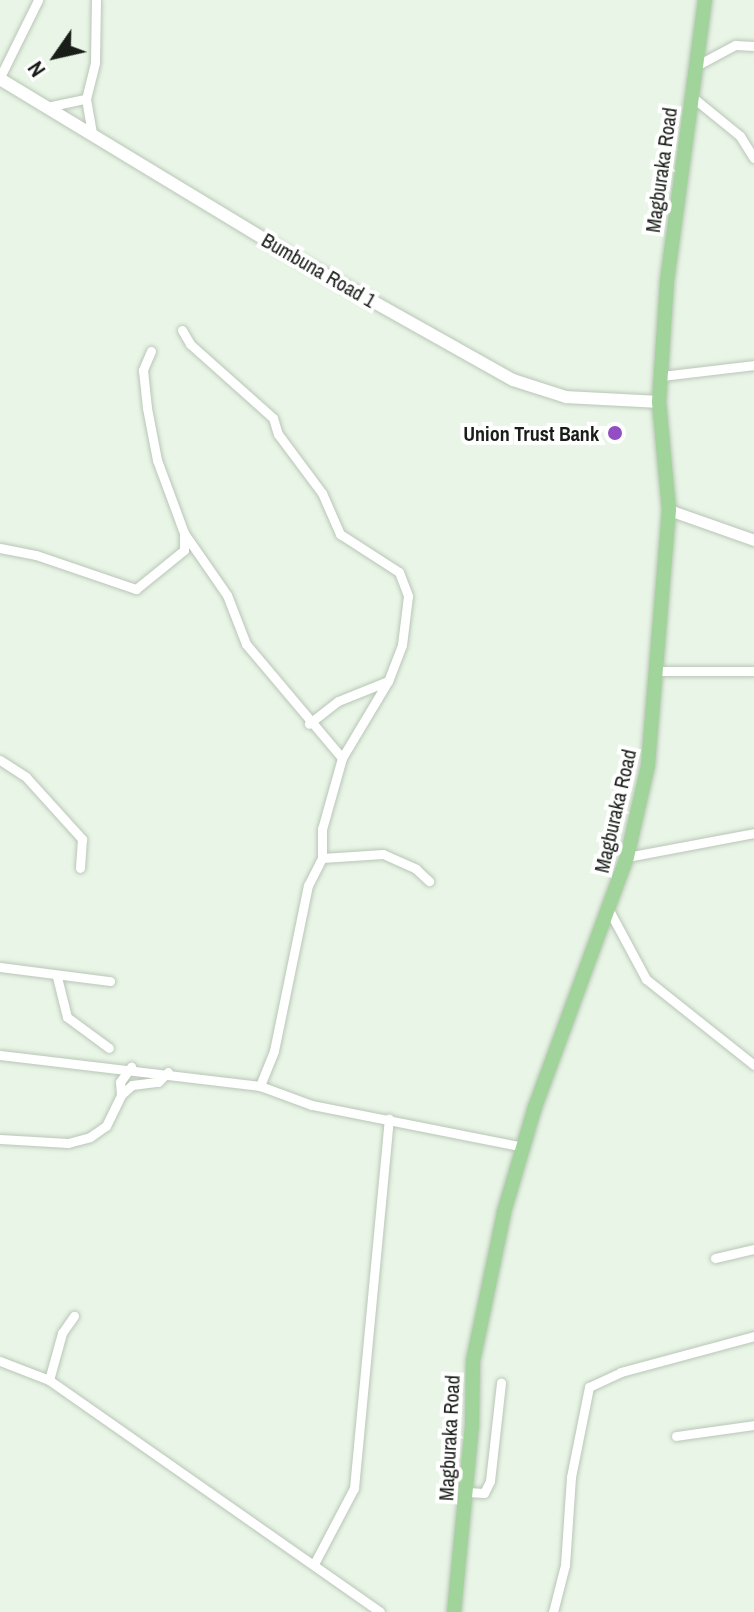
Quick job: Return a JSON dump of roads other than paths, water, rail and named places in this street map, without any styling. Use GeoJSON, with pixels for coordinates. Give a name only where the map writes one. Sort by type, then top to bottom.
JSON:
{"type":"FeatureCollection","features":[{"type":"Feature","properties":{"kind":"main road","name":"Magburaka Road"},"geometry":{"type":"LineString","coordinates":[[454,1612],[467,1492],[473,1361],[504,1212],[524,1147],[610,912],[627,857],[648,765],[669,510],[659,402],[672,235],[705,0]]}},
{"type":"Feature","properties":{"kind":"main road","name":"Bumbuna Road 1"},"geometry":{"type":"LineString","coordinates":[[0,78],[301,261],[513,380],[566,397],[659,402]]}},
{"type":"Feature","properties":{"kind":"street"},"geometry":{"type":"LineString","coordinates":[[0,78],[38,0]]}},
{"type":"Feature","properties":{"kind":"street"},"geometry":{"type":"LineString","coordinates":[[92,134],[86,99],[95,62],[96,0]]}},
{"type":"Feature","properties":{"kind":"street"},"geometry":{"type":"LineString","coordinates":[[694,67],[735,45],[754,46]]}},
{"type":"Feature","properties":{"kind":"street"},"geometry":{"type":"LineString","coordinates":[[691,96],[740,136],[754,158]]}},
{"type":"Feature","properties":{"kind":"street"},"geometry":{"type":"LineString","coordinates":[[47,107],[86,99]]}},
{"type":"Feature","properties":{"kind":"street"},"geometry":{"type":"LineString","coordinates":[[182,330],[190,344],[273,418],[278,434],[322,493],[340,534],[399,572],[408,596],[402,645],[388,681],[342,758],[322,829],[322,858],[308,885],[274,1051],[260,1086]]}},
{"type":"Feature","properties":{"kind":"street"},"geometry":{"type":"LineString","coordinates":[[151,351],[143,370],[147,408],[157,460],[184,533],[227,595],[246,644],[309,724],[342,758]]}},
{"type":"Feature","properties":{"kind":"street"},"geometry":{"type":"LineString","coordinates":[[662,376],[754,365]]}},
{"type":"Feature","properties":{"kind":"street"},"geometry":{"type":"LineString","coordinates":[[669,510],[754,540]]}},
{"type":"Feature","properties":{"kind":"street"},"geometry":{"type":"LineString","coordinates":[[184,533],[184,550]]}},
{"type":"Feature","properties":{"kind":"street"},"geometry":{"type":"LineString","coordinates":[[0,548],[36,555],[136,589],[184,550]]}},
{"type":"Feature","properties":{"kind":"street"},"geometry":{"type":"LineString","coordinates":[[184,550],[202,559]]}},
{"type":"Feature","properties":{"kind":"street"},"geometry":{"type":"LineString","coordinates":[[657,671],[754,671]]}},
{"type":"Feature","properties":{"kind":"street"},"geometry":{"type":"LineString","coordinates":[[309,724],[338,701],[388,681]]}},
{"type":"Feature","properties":{"kind":"street"},"geometry":{"type":"LineString","coordinates":[[0,760],[26,777],[82,839],[80,868]]}},
{"type":"Feature","properties":{"kind":"street"},"geometry":{"type":"LineString","coordinates":[[627,857],[754,833]]}},
{"type":"Feature","properties":{"kind":"street"},"geometry":{"type":"LineString","coordinates":[[322,858],[383,854],[416,869],[429,881]]}},
{"type":"Feature","properties":{"kind":"street"},"geometry":{"type":"LineString","coordinates":[[610,912],[646,979],[754,1065]]}},
{"type":"Feature","properties":{"kind":"street"},"geometry":{"type":"LineString","coordinates":[[0,967],[57,977],[110,981]]}},
{"type":"Feature","properties":{"kind":"street"},"geometry":{"type":"LineString","coordinates":[[57,977],[67,1017],[109,1048]]}},
{"type":"Feature","properties":{"kind":"street"},"geometry":{"type":"LineString","coordinates":[[0,1055],[131,1067],[260,1086],[312,1105],[524,1147]]}},
{"type":"Feature","properties":{"kind":"street"},"geometry":{"type":"LineString","coordinates":[[121,1095],[120,1082],[131,1067]]}},
{"type":"Feature","properties":{"kind":"street"},"geometry":{"type":"LineString","coordinates":[[0,1139],[68,1143],[90,1137],[106,1126],[121,1095],[132,1085],[158,1082],[168,1072]]}},
{"type":"Feature","properties":{"kind":"street"},"geometry":{"type":"LineString","coordinates":[[314,1564],[354,1488],[389,1119]]}},
{"type":"Feature","properties":{"kind":"street"},"geometry":{"type":"LineString","coordinates":[[715,1258],[754,1249]]}},
{"type":"Feature","properties":{"kind":"street"},"geometry":{"type":"LineString","coordinates":[[49,1380],[62,1333],[74,1316]]}},
{"type":"Feature","properties":{"kind":"street"},"geometry":{"type":"LineString","coordinates":[[553,1612],[565,1565],[571,1477],[586,1391],[621,1372],[754,1336]]}},
{"type":"Feature","properties":{"kind":"street"},"geometry":{"type":"LineString","coordinates":[[0,1361],[49,1380],[380,1612]]}},
{"type":"Feature","properties":{"kind":"street"},"geometry":{"type":"LineString","coordinates":[[467,1492],[484,1493],[490,1481],[501,1383]]}},
{"type":"Feature","properties":{"kind":"street"},"geometry":{"type":"LineString","coordinates":[[676,1436],[754,1425]]}},
{"type":"Feature","properties":{"kind":"place","name":"Union Trust Bank"},"geometry":{"type":"Point","coordinates":[615,433]}}]}
